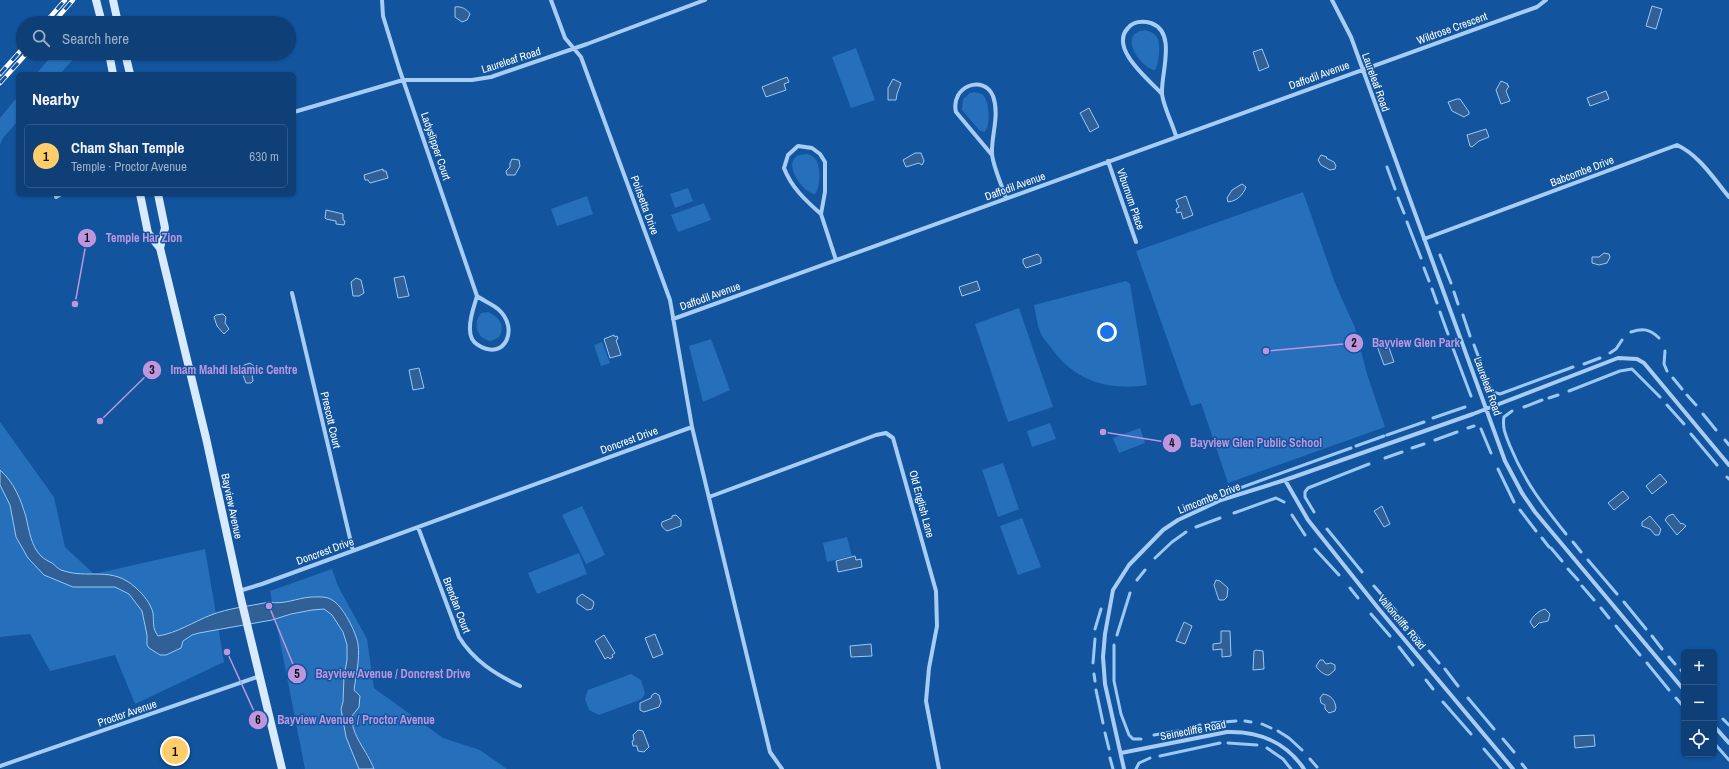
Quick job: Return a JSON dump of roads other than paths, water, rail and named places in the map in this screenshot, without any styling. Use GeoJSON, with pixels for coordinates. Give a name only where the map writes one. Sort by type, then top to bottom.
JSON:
{"type":"FeatureCollection","features":[{"type":"Feature","properties":{"kind":"main road"},"geometry":{"type":"LineString","coordinates":[[96,0],[100,16]]}},
{"type":"Feature","properties":{"kind":"main road"},"geometry":{"type":"LineString","coordinates":[[112,0],[116,16]]}},
{"type":"Feature","properties":{"kind":"main road"},"geometry":{"type":"LineString","coordinates":[[110,60],[113,72]]}},
{"type":"Feature","properties":{"kind":"main road"},"geometry":{"type":"LineString","coordinates":[[127,60],[130,72]]}},
{"type":"Feature","properties":{"kind":"main road","name":"Bayview Avenue"},"geometry":{"type":"LineString","coordinates":[[140,196],[148,233],[160,248],[209,452],[239,591],[282,769]]}},
{"type":"Feature","properties":{"kind":"main road"},"geometry":{"type":"LineString","coordinates":[[158,196],[166,228],[160,248]]}},
{"type":"Feature","properties":{"kind":"street","name":"Ladyslipper Court"},"geometry":{"type":"LineString","coordinates":[[382,0],[383,16],[389,37],[477,296]]}},
{"type":"Feature","properties":{"kind":"street","name":"Poinsetta Drive"},"geometry":{"type":"LineString","coordinates":[[551,0],[565,38],[582,56],[670,300],[692,427]]}},
{"type":"Feature","properties":{"kind":"street","name":"Laureleaf Road"},"geometry":{"type":"LineString","coordinates":[[296,111],[403,80],[482,79],[574,49],[705,0]]}},
{"type":"Feature","properties":{"kind":"street","name":"Laureleaf Road"},"geometry":{"type":"LineString","coordinates":[[1332,0],[1351,38],[1505,461],[1522,493],[1535,512],[1681,686]]}},
{"type":"Feature","properties":{"kind":"street","name":"Wildrose Crescent"},"geometry":{"type":"LineString","coordinates":[[1362,70],[1537,7],[1546,0]]}},
{"type":"Feature","properties":{"kind":"street"},"geometry":{"type":"LineString","coordinates":[[1162,94],[1127,56],[1123,46],[1122,39],[1125,31],[1130,26],[1137,23],[1145,21],[1155,25],[1161,30],[1165,40],[1162,94],[1176,136]]}},
{"type":"Feature","properties":{"kind":"street","name":"Daffodil Avenue"},"geometry":{"type":"LineString","coordinates":[[673,319],[1362,70]]}},
{"type":"Feature","properties":{"kind":"street"},"geometry":{"type":"LineString","coordinates":[[992,155],[956,112],[954,104],[957,98],[963,90],[972,86],[982,86],[989,89],[993,97],[995,108],[992,155],[1006,198]]}},
{"type":"Feature","properties":{"kind":"street","name":"Babcombe Drive"},"geometry":{"type":"LineString","coordinates":[[1424,239],[1677,145],[1684,148],[1696,157],[1729,197]]}},
{"type":"Feature","properties":{"kind":"street"},"geometry":{"type":"LineString","coordinates":[[822,214],[806,201],[788,179],[784,168],[788,155],[798,146],[812,148],[820,154],[825,162],[825,192],[822,214],[836,260]]}},
{"type":"Feature","properties":{"kind":"street","name":"Viburnum Place"},"geometry":{"type":"LineString","coordinates":[[1108,161],[1136,242]]}},
{"type":"Feature","properties":{"kind":"street","name":"Prescott Court"},"geometry":{"type":"LineString","coordinates":[[292,293],[353,551]]}},
{"type":"Feature","properties":{"kind":"street"},"geometry":{"type":"LineString","coordinates":[[477,296],[498,309],[508,322],[510,329],[506,342],[495,350],[482,348],[471,338],[471,319],[477,296]]}},
{"type":"Feature","properties":{"kind":"street"},"geometry":{"type":"LineString","coordinates":[[1486,409],[1618,358],[1638,359],[1644,363],[1656,376],[1729,465]]}},
{"type":"Feature","properties":{"kind":"street","name":"Limcombe Drive"},"geometry":{"type":"LineString","coordinates":[[1124,769],[1105,684],[1103,657],[1105,634],[1113,590],[1134,559],[1163,530],[1178,520],[1221,500],[1286,480],[1486,409]]}},
{"type":"Feature","properties":{"kind":"street"},"geometry":{"type":"LineString","coordinates":[[692,427],[770,752],[782,769]]}},
{"type":"Feature","properties":{"kind":"street","name":"Doncrest Drive"},"geometry":{"type":"LineString","coordinates":[[239,591],[262,584],[692,427]]}},
{"type":"Feature","properties":{"kind":"street","name":"Old English Lane"},"geometry":{"type":"LineString","coordinates":[[710,497],[876,435],[886,433],[893,438],[936,591],[937,626],[928,668],[926,701],[939,769]]}},
{"type":"Feature","properties":{"kind":"street","name":"Valloncliffe Road"},"geometry":{"type":"LineString","coordinates":[[1286,480],[1308,520],[1383,614],[1513,769]]}},
{"type":"Feature","properties":{"kind":"street","name":"Brendan Court"},"geometry":{"type":"LineString","coordinates":[[418,527],[459,637],[466,648],[476,659],[500,676],[520,686]]}},
{"type":"Feature","properties":{"kind":"street","name":"Proctor Avenue"},"geometry":{"type":"LineString","coordinates":[[0,766],[260,676]]}},
{"type":"Feature","properties":{"kind":"street"},"geometry":{"type":"LineString","coordinates":[[1717,729],[1729,743]]}},
{"type":"Feature","properties":{"kind":"street","name":"Seinecliffe Road"},"geometry":{"type":"LineString","coordinates":[[1120,753],[1227,732],[1243,732],[1269,739],[1282,746],[1304,769]]}},
{"type":"Feature","properties":{"kind":"waterway"},"geometry":{"type":"LineString","coordinates":[[1387,167],[1395,189]]}},
{"type":"Feature","properties":{"kind":"waterway"},"geometry":{"type":"LineString","coordinates":[[1398,198],[1404,213]]}},
{"type":"Feature","properties":{"kind":"waterway"},"geometry":{"type":"LineString","coordinates":[[1407,222],[1421,258]]}},
{"type":"Feature","properties":{"kind":"waterway"},"geometry":{"type":"LineString","coordinates":[[1440,255],[1451,283]]}},
{"type":"Feature","properties":{"kind":"waterway"},"geometry":{"type":"LineString","coordinates":[[1424,268],[1429,281]]}},
{"type":"Feature","properties":{"kind":"waterway"},"geometry":{"type":"LineString","coordinates":[[1432,289],[1437,303]]}},
{"type":"Feature","properties":{"kind":"waterway"},"geometry":{"type":"LineString","coordinates":[[1454,292],[1458,304]]}},
{"type":"Feature","properties":{"kind":"waterway"},"geometry":{"type":"LineString","coordinates":[[1440,312],[1448,334]]}},
{"type":"Feature","properties":{"kind":"waterway"},"geometry":{"type":"LineString","coordinates":[[1463,315],[1470,336]]}},
{"type":"Feature","properties":{"kind":"waterway"},"geometry":{"type":"LineString","coordinates":[[1631,332],[1646,330],[1659,338]]}},
{"type":"Feature","properties":{"kind":"waterway"},"geometry":{"type":"LineString","coordinates":[[1610,353],[1616,349],[1622,340]]}},
{"type":"Feature","properties":{"kind":"waterway"},"geometry":{"type":"LineString","coordinates":[[1451,343],[1471,396]]}},
{"type":"Feature","properties":{"kind":"waterway"},"geometry":{"type":"LineString","coordinates":[[1474,345],[1485,374]]}},
{"type":"Feature","properties":{"kind":"waterway"},"geometry":{"type":"LineString","coordinates":[[1665,351],[1664,364],[1667,371]]}},
{"type":"Feature","properties":{"kind":"waterway"},"geometry":{"type":"LineString","coordinates":[[1584,364],[1600,358]]}},
{"type":"Feature","properties":{"kind":"waterway"},"geometry":{"type":"LineString","coordinates":[[1489,385],[1493,392],[1500,394],[1573,367]]}},
{"type":"Feature","properties":{"kind":"waterway"},"geometry":{"type":"LineString","coordinates":[[1569,391],[1620,371],[1632,369],[1660,397]]}},
{"type":"Feature","properties":{"kind":"waterway"},"geometry":{"type":"LineString","coordinates":[[1673,378],[1682,389]]}},
{"type":"Feature","properties":{"kind":"waterway"},"geometry":{"type":"LineString","coordinates":[[1549,398],[1558,395]]}},
{"type":"Feature","properties":{"kind":"waterway"},"geometry":{"type":"LineString","coordinates":[[1687,395],[1696,405]]}},
{"type":"Feature","properties":{"kind":"waterway"},"geometry":{"type":"LineString","coordinates":[[1524,407],[1542,400]]}},
{"type":"Feature","properties":{"kind":"waterway"},"geometry":{"type":"LineString","coordinates":[[1667,405],[1684,424]]}},
{"type":"Feature","properties":{"kind":"waterway"},"geometry":{"type":"LineString","coordinates":[[1433,418],[1465,407]]}},
{"type":"Feature","properties":{"kind":"waterway"},"geometry":{"type":"LineString","coordinates":[[1512,411],[1504,417],[1505,432],[1510,446],[1522,471],[1535,492],[1549,513],[1566,534]]}},
{"type":"Feature","properties":{"kind":"waterway"},"geometry":{"type":"LineString","coordinates":[[1703,414],[1716,430]]}},
{"type":"Feature","properties":{"kind":"waterway"},"geometry":{"type":"LineString","coordinates":[[1387,435],[1424,422]]}},
{"type":"Feature","properties":{"kind":"waterway"},"geometry":{"type":"LineString","coordinates":[[1468,428],[1474,426]]}},
{"type":"Feature","properties":{"kind":"waterway"},"geometry":{"type":"LineString","coordinates":[[1481,429],[1491,453]]}},
{"type":"Feature","properties":{"kind":"waterway"},"geometry":{"type":"LineString","coordinates":[[1435,440],[1457,432]]}},
{"type":"Feature","properties":{"kind":"waterway"},"geometry":{"type":"LineString","coordinates":[[1691,434],[1717,465]]}},
{"type":"Feature","properties":{"kind":"waterway"},"geometry":{"type":"LineString","coordinates":[[1356,446],[1384,436]]}},
{"type":"Feature","properties":{"kind":"waterway"},"geometry":{"type":"LineString","coordinates":[[1725,440],[1729,445]]}},
{"type":"Feature","properties":{"kind":"waterway"},"geometry":{"type":"LineString","coordinates":[[1412,448],[1424,444]]}},
{"type":"Feature","properties":{"kind":"waterway"},"geometry":{"type":"LineString","coordinates":[[1240,488],[1351,448]]}},
{"type":"Feature","properties":{"kind":"waterway"},"geometry":{"type":"LineString","coordinates":[[1385,458],[1402,452]]}},
{"type":"Feature","properties":{"kind":"waterway"},"geometry":{"type":"LineString","coordinates":[[1314,512],[1305,497],[1305,492],[1308,488],[1369,464]]}},
{"type":"Feature","properties":{"kind":"waterway"},"geometry":{"type":"LineString","coordinates":[[1498,469],[1514,502]]}},
{"type":"Feature","properties":{"kind":"waterway"},"geometry":{"type":"LineString","coordinates":[[1234,513],[1276,498],[1284,502]]}},
{"type":"Feature","properties":{"kind":"waterway"},"geometry":{"type":"LineString","coordinates":[[1520,510],[1536,531]]}},
{"type":"Feature","properties":{"kind":"waterway"},"geometry":{"type":"LineString","coordinates":[[1292,515],[1305,535]]}},
{"type":"Feature","properties":{"kind":"waterway"},"geometry":{"type":"LineString","coordinates":[[1196,527],[1220,518]]}},
{"type":"Feature","properties":{"kind":"waterway"},"geometry":{"type":"LineString","coordinates":[[1327,529],[1362,572]]}},
{"type":"Feature","properties":{"kind":"waterway"},"geometry":{"type":"LineString","coordinates":[[1155,558],[1172,542],[1186,532]]}},
{"type":"Feature","properties":{"kind":"waterway"},"geometry":{"type":"LineString","coordinates":[[1542,538],[1549,547]]}},
{"type":"Feature","properties":{"kind":"waterway"},"geometry":{"type":"LineString","coordinates":[[1573,542],[1581,552]]}},
{"type":"Feature","properties":{"kind":"waterway"},"geometry":{"type":"LineString","coordinates":[[1551,548],[1562,561]]}},
{"type":"Feature","properties":{"kind":"waterway"},"geometry":{"type":"LineString","coordinates":[[1315,549],[1339,575]]}},
{"type":"Feature","properties":{"kind":"waterway"},"geometry":{"type":"LineString","coordinates":[[1588,560],[1617,594]]}},
{"type":"Feature","properties":{"kind":"waterway"},"geometry":{"type":"LineString","coordinates":[[1568,569],[1578,580]]}},
{"type":"Feature","properties":{"kind":"waterway"},"geometry":{"type":"LineString","coordinates":[[1137,580],[1145,570]]}},
{"type":"Feature","properties":{"kind":"waterway"},"geometry":{"type":"LineString","coordinates":[[1374,586],[1396,611]]}},
{"type":"Feature","properties":{"kind":"waterway"},"geometry":{"type":"LineString","coordinates":[[1582,586],[1594,600]]}},
{"type":"Feature","properties":{"kind":"waterway"},"geometry":{"type":"LineString","coordinates":[[1350,588],[1358,598]]}},
{"type":"Feature","properties":{"kind":"waterway"},"geometry":{"type":"LineString","coordinates":[[1117,635],[1130,593]]}},
{"type":"Feature","properties":{"kind":"waterway"},"geometry":{"type":"LineString","coordinates":[[1624,602],[1646,629]]}},
{"type":"Feature","properties":{"kind":"waterway"},"geometry":{"type":"LineString","coordinates":[[1601,608],[1609,618]]}},
{"type":"Feature","properties":{"kind":"waterway"},"geometry":{"type":"LineString","coordinates":[[1095,629],[1101,609]]}},
{"type":"Feature","properties":{"kind":"waterway"},"geometry":{"type":"LineString","coordinates":[[1371,614],[1390,636]]}},
{"type":"Feature","properties":{"kind":"waterway"},"geometry":{"type":"LineString","coordinates":[[1616,626],[1640,655]]}},
{"type":"Feature","properties":{"kind":"waterway"},"geometry":{"type":"LineString","coordinates":[[1412,630],[1422,643]]}},
{"type":"Feature","properties":{"kind":"waterway"},"geometry":{"type":"LineString","coordinates":[[1652,636],[1662,649]]}},
{"type":"Feature","properties":{"kind":"waterway"},"geometry":{"type":"LineString","coordinates":[[1093,663],[1095,639]]}},
{"type":"Feature","properties":{"kind":"waterway"},"geometry":{"type":"LineString","coordinates":[[1114,645],[1114,681],[1121,714],[1129,735],[1133,739],[1141,739]]}},
{"type":"Feature","properties":{"kind":"waterway"},"geometry":{"type":"LineString","coordinates":[[1399,647],[1413,665]]}},
{"type":"Feature","properties":{"kind":"waterway"},"geometry":{"type":"LineString","coordinates":[[1429,651],[1439,663]]}},
{"type":"Feature","properties":{"kind":"waterway"},"geometry":{"type":"LineString","coordinates":[[1669,657],[1675,664]]}},
{"type":"Feature","properties":{"kind":"waterway"},"geometry":{"type":"LineString","coordinates":[[1647,663],[1669,690]]}},
{"type":"Feature","properties":{"kind":"waterway"},"geometry":{"type":"LineString","coordinates":[[1445,669],[1458,686]]}},
{"type":"Feature","properties":{"kind":"waterway"},"geometry":{"type":"LineString","coordinates":[[1094,674],[1095,681]]}},
{"type":"Feature","properties":{"kind":"waterway"},"geometry":{"type":"LineString","coordinates":[[1426,680],[1433,689]]}},
{"type":"Feature","properties":{"kind":"waterway"},"geometry":{"type":"LineString","coordinates":[[1096,690],[1103,723]]}},
{"type":"Feature","properties":{"kind":"waterway"},"geometry":{"type":"LineString","coordinates":[[1468,698],[1494,729]]}},
{"type":"Feature","properties":{"kind":"waterway"},"geometry":{"type":"LineString","coordinates":[[1676,698],[1681,704]]}},
{"type":"Feature","properties":{"kind":"waterway"},"geometry":{"type":"LineString","coordinates":[[1443,702],[1471,734]]}},
{"type":"Feature","properties":{"kind":"waterway"},"geometry":{"type":"LineString","coordinates":[[1723,719],[1729,725]]}},
{"type":"Feature","properties":{"kind":"waterway"},"geometry":{"type":"LineString","coordinates":[[1212,723],[1236,721]]}},
{"type":"Feature","properties":{"kind":"waterway"},"geometry":{"type":"LineString","coordinates":[[1245,721],[1251,722]]}},
{"type":"Feature","properties":{"kind":"waterway"},"geometry":{"type":"LineString","coordinates":[[1262,724],[1271,728]]}},
{"type":"Feature","properties":{"kind":"waterway"},"geometry":{"type":"LineString","coordinates":[[1190,727],[1200,725]]}},
{"type":"Feature","properties":{"kind":"waterway"},"geometry":{"type":"LineString","coordinates":[[1154,735],[1178,731]]}},
{"type":"Feature","properties":{"kind":"waterway"},"geometry":{"type":"LineString","coordinates":[[1278,731],[1289,738],[1302,750]]}},
{"type":"Feature","properties":{"kind":"waterway"},"geometry":{"type":"LineString","coordinates":[[1105,733],[1109,749]]}},
{"type":"Feature","properties":{"kind":"waterway"},"geometry":{"type":"LineString","coordinates":[[1503,739],[1514,752]]}},
{"type":"Feature","properties":{"kind":"waterway"},"geometry":{"type":"LineString","coordinates":[[1160,756],[1220,743]]}},
{"type":"Feature","properties":{"kind":"waterway"},"geometry":{"type":"LineString","coordinates":[[1228,743],[1257,745]]}},
{"type":"Feature","properties":{"kind":"waterway"},"geometry":{"type":"LineString","coordinates":[[1717,746],[1729,760]]}},
{"type":"Feature","properties":{"kind":"waterway"},"geometry":{"type":"LineString","coordinates":[[1267,748],[1283,759],[1291,769]]}},
{"type":"Feature","properties":{"kind":"waterway"},"geometry":{"type":"LineString","coordinates":[[1484,749],[1501,769]]}},
{"type":"Feature","properties":{"kind":"waterway"},"geometry":{"type":"LineString","coordinates":[[1110,758],[1113,769]]}},
{"type":"Feature","properties":{"kind":"waterway"},"geometry":{"type":"LineString","coordinates":[[1136,769],[1139,763],[1150,758]]}},
{"type":"Feature","properties":{"kind":"waterway"},"geometry":{"type":"LineString","coordinates":[[1310,759],[1317,767]]}},
{"type":"Feature","properties":{"kind":"waterway"},"geometry":{"type":"LineString","coordinates":[[1522,764],[1526,769]]}},
{"type":"Feature","properties":{"kind":"railway"},"geometry":{"type":"LineString","coordinates":[[51,16],[65,0]]}},
{"type":"Feature","properties":{"kind":"railway"},"geometry":{"type":"LineString","coordinates":[[59,16],[73,0]]}},
{"type":"Feature","properties":{"kind":"railway"},"geometry":{"type":"LineString","coordinates":[[0,74],[16,56]]}},
{"type":"Feature","properties":{"kind":"railway"},"geometry":{"type":"LineString","coordinates":[[0,83],[21,60]]}},
{"type":"Feature","properties":{"kind":"place","name":"Temple Har Zion"},"geometry":{"type":"Point","coordinates":[75,304]}},
{"type":"Feature","properties":{"kind":"place","name":"Bayview Glen Park"},"geometry":{"type":"Point","coordinates":[1266,351]}},
{"type":"Feature","properties":{"kind":"place","name":"Imam Mahdi Islamic Centre"},"geometry":{"type":"Point","coordinates":[100,421]}},
{"type":"Feature","properties":{"kind":"place","name":"Bayview Glen Public School"},"geometry":{"type":"Point","coordinates":[1103,432]}},
{"type":"Feature","properties":{"kind":"place","name":"Bayview Avenue / Doncrest Drive"},"geometry":{"type":"Point","coordinates":[269,606]}},
{"type":"Feature","properties":{"kind":"place","name":"Bayview Avenue / Proctor Avenue"},"geometry":{"type":"Point","coordinates":[227,652]}},
{"type":"Feature","properties":{"kind":"place","name":"Cham Shan Temple"},"geometry":{"type":"Point","coordinates":[175,751]}}]}
